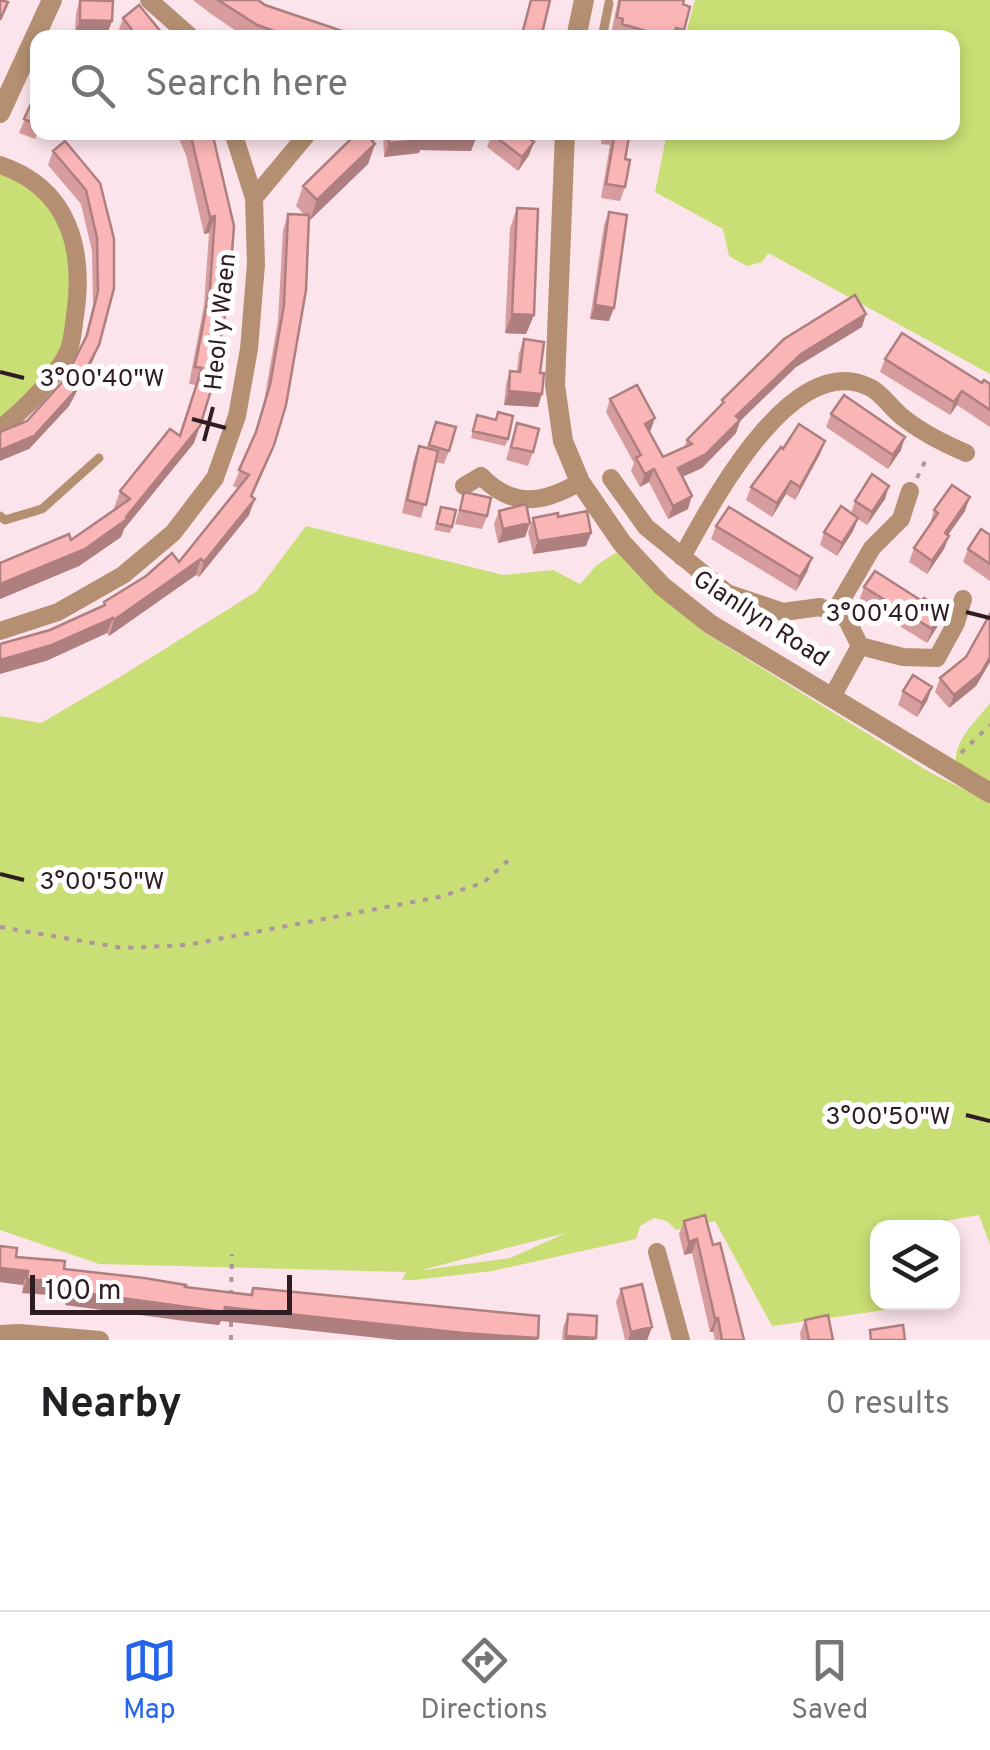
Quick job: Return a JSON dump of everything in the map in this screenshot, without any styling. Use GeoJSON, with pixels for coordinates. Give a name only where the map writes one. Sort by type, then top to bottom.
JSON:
{"type":"FeatureCollection","features":[{"type":"Feature","properties":{"kind":"street"},"geometry":{"type":"LineString","coordinates":[[38,30],[52,0]]}},
{"type":"Feature","properties":{"kind":"street"},"geometry":{"type":"LineString","coordinates":[[149,0],[183,30]]}},
{"type":"Feature","properties":{"kind":"street"},"geometry":{"type":"LineString","coordinates":[[584,0],[586,30]]}},
{"type":"Feature","properties":{"kind":"street"},"geometry":{"type":"LineString","coordinates":[[0,113],[30,48]]}},
{"type":"Feature","properties":{"kind":"street","name":"Heol y Waen"},"geometry":{"type":"LineString","coordinates":[[0,631],[58,612],[124,575],[173,532],[214,478],[237,416],[249,349],[256,264],[254,198],[236,140]]}},
{"type":"Feature","properties":{"kind":"street"},"geometry":{"type":"LineString","coordinates":[[254,198],[302,140]]}},
{"type":"Feature","properties":{"kind":"street","name":"Glanllyn Road"},"geometry":{"type":"LineString","coordinates":[[566,140],[555,385],[563,442],[580,482],[622,544],[662,586],[710,624],[990,793]]}},
{"type":"Feature","properties":{"kind":"street"},"geometry":{"type":"LineString","coordinates":[[0,165],[27,174],[68,220],[80,282],[69,351],[40,393],[0,429]]}},
{"type":"Feature","properties":{"kind":"street"},"geometry":{"type":"LineString","coordinates":[[682,557],[719,491],[764,433],[795,398],[830,380],[870,388],[904,419],[966,452]]}},
{"type":"Feature","properties":{"kind":"street"},"geometry":{"type":"LineString","coordinates":[[464,486],[483,470],[504,494],[521,498],[555,497],[580,482]]}},
{"type":"Feature","properties":{"kind":"street"},"geometry":{"type":"LineString","coordinates":[[611,478],[646,526],[727,593],[783,612],[820,607],[846,618],[860,646],[904,657],[937,658],[963,599]]}},
{"type":"Feature","properties":{"kind":"street"},"geometry":{"type":"LineString","coordinates":[[834,613],[872,548],[902,520],[910,491]]}},
{"type":"Feature","properties":{"kind":"street"},"geometry":{"type":"LineString","coordinates":[[832,697],[860,646]]}},
{"type":"Feature","properties":{"kind":"street"},"geometry":{"type":"LineString","coordinates":[[658,1252],[681,1340]]}},
{"type":"Feature","properties":{"kind":"street"},"geometry":{"type":"LineString","coordinates":[[0,1334],[18,1332],[100,1340]]}},
{"type":"Feature","properties":{"kind":"lane"},"geometry":{"type":"LineString","coordinates":[[592,30],[609,3]]}},
{"type":"Feature","properties":{"kind":"lane"},"geometry":{"type":"LineString","coordinates":[[0,516],[6,520],[42,508],[99,458]]}},
{"type":"Feature","properties":{"kind":"path"},"geometry":{"type":"LineString","coordinates":[[910,491],[936,438]]}},
{"type":"Feature","properties":{"kind":"path"},"geometry":{"type":"LineString","coordinates":[[948,767],[990,725]]}},
{"type":"Feature","properties":{"kind":"path"},"geometry":{"type":"LineString","coordinates":[[0,927],[123,948],[186,945],[440,898],[483,883],[512,857]]}},
{"type":"Feature","properties":{"kind":"path"},"geometry":{"type":"LineString","coordinates":[[231,1340],[232,1254]]}},
{"type":"Feature","properties":{"kind":"green space"},"geometry":{"type":"Polygon","coordinates":[[[695,0],[990,0],[990,374],[768,253],[762,262],[747,266],[729,256],[723,229],[655,192],[666,140],[960,140],[960,30],[687,30],[695,0]]]}},
{"type":"Feature","properties":{"kind":"green space"},"geometry":{"type":"Polygon","coordinates":[[[0,165],[69,220],[69,351],[0,429],[0,165]]]}},
{"type":"Feature","properties":{"kind":"green space"},"geometry":{"type":"Polygon","coordinates":[[[306,526],[503,575],[553,570],[580,584],[597,565],[617,552],[702,631],[931,773],[990,802],[990,1245],[979,1215],[950,1220],[870,1220],[870,1310],[885,1310],[772,1326],[715,1221],[676,1230],[667,1221],[654,1218],[640,1226],[636,1239],[492,1271],[414,1280],[402,1280],[406,1272],[99,1264],[0,1230],[0,716],[41,723],[257,591],[306,526]],[[566,1233],[424,1270],[510,1258],[566,1233]]]}},
{"type":"Feature","properties":{"kind":"green space"},"geometry":{"type":"Polygon","coordinates":[[[990,703],[990,789],[956,769],[956,759],[966,733],[990,703]]]}},
{"type":"Feature","properties":{"kind":"building"},"geometry":{"type":"Polygon","coordinates":[[[0,0],[8,2],[0,20],[0,0]]]}},
{"type":"Feature","properties":{"kind":"building"},"geometry":{"type":"Polygon","coordinates":[[[80,0],[113,1],[112,21],[80,20],[80,0]]]}},
{"type":"Feature","properties":{"kind":"building"},"geometry":{"type":"Polygon","coordinates":[[[218,0],[258,0],[339,30],[271,30],[218,0]]]}},
{"type":"Feature","properties":{"kind":"building"},"geometry":{"type":"Polygon","coordinates":[[[531,0],[550,0],[543,30],[523,30],[531,0]]]}},
{"type":"Feature","properties":{"kind":"building"},"geometry":{"type":"Polygon","coordinates":[[[620,0],[684,0],[683,4],[690,7],[684,30],[643,30],[622,24],[623,19],[617,17],[620,0]]]}},
{"type":"Feature","properties":{"kind":"building"},"geometry":{"type":"Polygon","coordinates":[[[139,5],[159,30],[132,30],[123,18],[139,5]]]}},
{"type":"Feature","properties":{"kind":"building"},"geometry":{"type":"Polygon","coordinates":[[[192,140],[214,140],[234,226],[229,292],[212,387],[200,426],[127,519],[85,549],[0,584],[0,563],[69,534],[71,540],[130,499],[120,491],[170,429],[180,436],[202,368],[195,367],[210,288],[215,216],[210,217],[192,140]]]}},
{"type":"Feature","properties":{"kind":"building"},"geometry":{"type":"Polygon","coordinates":[[[350,140],[371,140],[375,144],[317,200],[303,186],[350,140]]]}},
{"type":"Feature","properties":{"kind":"building"},"geometry":{"type":"Polygon","coordinates":[[[500,140],[531,140],[534,142],[522,157],[500,140]]]}},
{"type":"Feature","properties":{"kind":"building"},"geometry":{"type":"Polygon","coordinates":[[[614,140],[629,140],[625,187],[606,184],[614,140]]]}},
{"type":"Feature","properties":{"kind":"building"},"geometry":{"type":"Polygon","coordinates":[[[65,141],[100,183],[114,239],[114,288],[99,345],[74,392],[34,436],[0,450],[0,432],[27,421],[65,379],[87,335],[98,291],[97,238],[86,190],[53,151],[65,141]]]}},
{"type":"Feature","properties":{"kind":"building"},"geometry":{"type":"Polygon","coordinates":[[[517,208],[538,209],[534,315],[512,314],[517,208]]]}},
{"type":"Feature","properties":{"kind":"building"},"geometry":{"type":"Polygon","coordinates":[[[609,212],[627,215],[614,308],[595,305],[609,212]]]}},
{"type":"Feature","properties":{"kind":"building"},"geometry":{"type":"Polygon","coordinates":[[[288,214],[309,215],[306,290],[286,405],[274,445],[251,496],[255,499],[204,562],[201,559],[114,620],[52,645],[0,660],[0,644],[50,630],[105,605],[172,553],[179,562],[249,475],[239,470],[270,385],[284,305],[288,214]]]}},
{"type":"Feature","properties":{"kind":"building"},"geometry":{"type":"Polygon","coordinates":[[[855,295],[866,314],[801,354],[736,416],[740,420],[706,454],[678,468],[692,496],[673,506],[654,469],[645,474],[636,458],[641,455],[610,399],[637,385],[655,418],[645,424],[663,457],[692,444],[687,440],[722,400],[784,339],[855,295]]]}},
{"type":"Feature","properties":{"kind":"building"},"geometry":{"type":"Polygon","coordinates":[[[902,333],[982,383],[984,380],[990,384],[990,410],[962,391],[954,402],[885,359],[902,333]]]}},
{"type":"Feature","properties":{"kind":"building"},"geometry":{"type":"Polygon","coordinates":[[[524,339],[544,342],[542,394],[509,391],[510,371],[520,372],[524,339]]]}},
{"type":"Feature","properties":{"kind":"building"},"geometry":{"type":"Polygon","coordinates":[[[844,395],[905,437],[893,455],[831,414],[844,395]]]}},
{"type":"Feature","properties":{"kind":"building"},"geometry":{"type":"Polygon","coordinates":[[[498,412],[513,416],[508,439],[473,431],[477,415],[496,420],[498,412]]]}},
{"type":"Feature","properties":{"kind":"building"},"geometry":{"type":"Polygon","coordinates":[[[436,422],[456,427],[449,451],[429,445],[436,422]]]}},
{"type":"Feature","properties":{"kind":"building"},"geometry":{"type":"Polygon","coordinates":[[[517,423],[539,429],[533,452],[511,447],[517,423]]]}},
{"type":"Feature","properties":{"kind":"building"},"geometry":{"type":"Polygon","coordinates":[[[799,424],[825,441],[800,487],[791,481],[777,503],[751,487],[799,424]]]}},
{"type":"Feature","properties":{"kind":"building"},"geometry":{"type":"Polygon","coordinates":[[[419,446],[438,451],[426,505],[407,500],[419,446]]]}},
{"type":"Feature","properties":{"kind":"building"},"geometry":{"type":"Polygon","coordinates":[[[872,474],[889,486],[872,512],[855,501],[872,474]]]}},
{"type":"Feature","properties":{"kind":"building"},"geometry":{"type":"Polygon","coordinates":[[[952,485],[970,497],[945,533],[949,536],[932,561],[914,548],[952,485]]]}},
{"type":"Feature","properties":{"kind":"building"},"geometry":{"type":"Polygon","coordinates":[[[464,492],[491,498],[487,516],[460,510],[464,492]]]}},
{"type":"Feature","properties":{"kind":"building"},"geometry":{"type":"Polygon","coordinates":[[[526,504],[530,523],[503,529],[499,511],[526,504]]]}},
{"type":"Feature","properties":{"kind":"building"},"geometry":{"type":"Polygon","coordinates":[[[841,506],[858,518],[842,543],[824,532],[841,506]]]}},
{"type":"Feature","properties":{"kind":"building"},"geometry":{"type":"Polygon","coordinates":[[[441,507],[456,510],[452,527],[437,523],[441,507]]]}},
{"type":"Feature","properties":{"kind":"building"},"geometry":{"type":"Polygon","coordinates":[[[729,507],[812,558],[800,577],[716,526],[729,507]]]}},
{"type":"Feature","properties":{"kind":"building"},"geometry":{"type":"Polygon","coordinates":[[[587,511],[591,533],[538,541],[533,518],[587,511]]]}},
{"type":"Feature","properties":{"kind":"building"},"geometry":{"type":"Polygon","coordinates":[[[981,529],[990,535],[990,564],[968,549],[981,529]]]}},
{"type":"Feature","properties":{"kind":"building"},"geometry":{"type":"Polygon","coordinates":[[[875,571],[944,611],[932,629],[864,587],[875,571]]]}},
{"type":"Feature","properties":{"kind":"building"},"geometry":{"type":"Polygon","coordinates":[[[990,614],[990,657],[981,673],[954,695],[940,678],[966,657],[990,614]]]}},
{"type":"Feature","properties":{"kind":"building"},"geometry":{"type":"Polygon","coordinates":[[[913,675],[932,687],[922,703],[903,691],[913,675]]]}},
{"type":"Feature","properties":{"kind":"building"},"geometry":{"type":"Polygon","coordinates":[[[705,1215],[713,1245],[720,1243],[744,1340],[722,1340],[697,1239],[689,1242],[684,1221],[705,1215]]]}},
{"type":"Feature","properties":{"kind":"building"},"geometry":{"type":"Polygon","coordinates":[[[0,1246],[17,1248],[16,1257],[65,1261],[64,1269],[185,1287],[252,1295],[253,1288],[539,1316],[538,1338],[225,1307],[224,1312],[70,1291],[71,1283],[27,1279],[28,1271],[0,1268],[0,1246]]]}},
{"type":"Feature","properties":{"kind":"building"},"geometry":{"type":"Polygon","coordinates":[[[642,1284],[652,1327],[631,1332],[621,1289],[642,1284]]]}},
{"type":"Feature","properties":{"kind":"building"},"geometry":{"type":"Polygon","coordinates":[[[568,1314],[597,1316],[596,1338],[566,1336],[568,1314]]]}},
{"type":"Feature","properties":{"kind":"building"},"geometry":{"type":"Polygon","coordinates":[[[828,1315],[833,1340],[809,1340],[805,1320],[828,1315]]]}},
{"type":"Feature","properties":{"kind":"building"},"geometry":{"type":"Polygon","coordinates":[[[903,1325],[905,1340],[871,1340],[870,1330],[903,1325]]]}}]}
